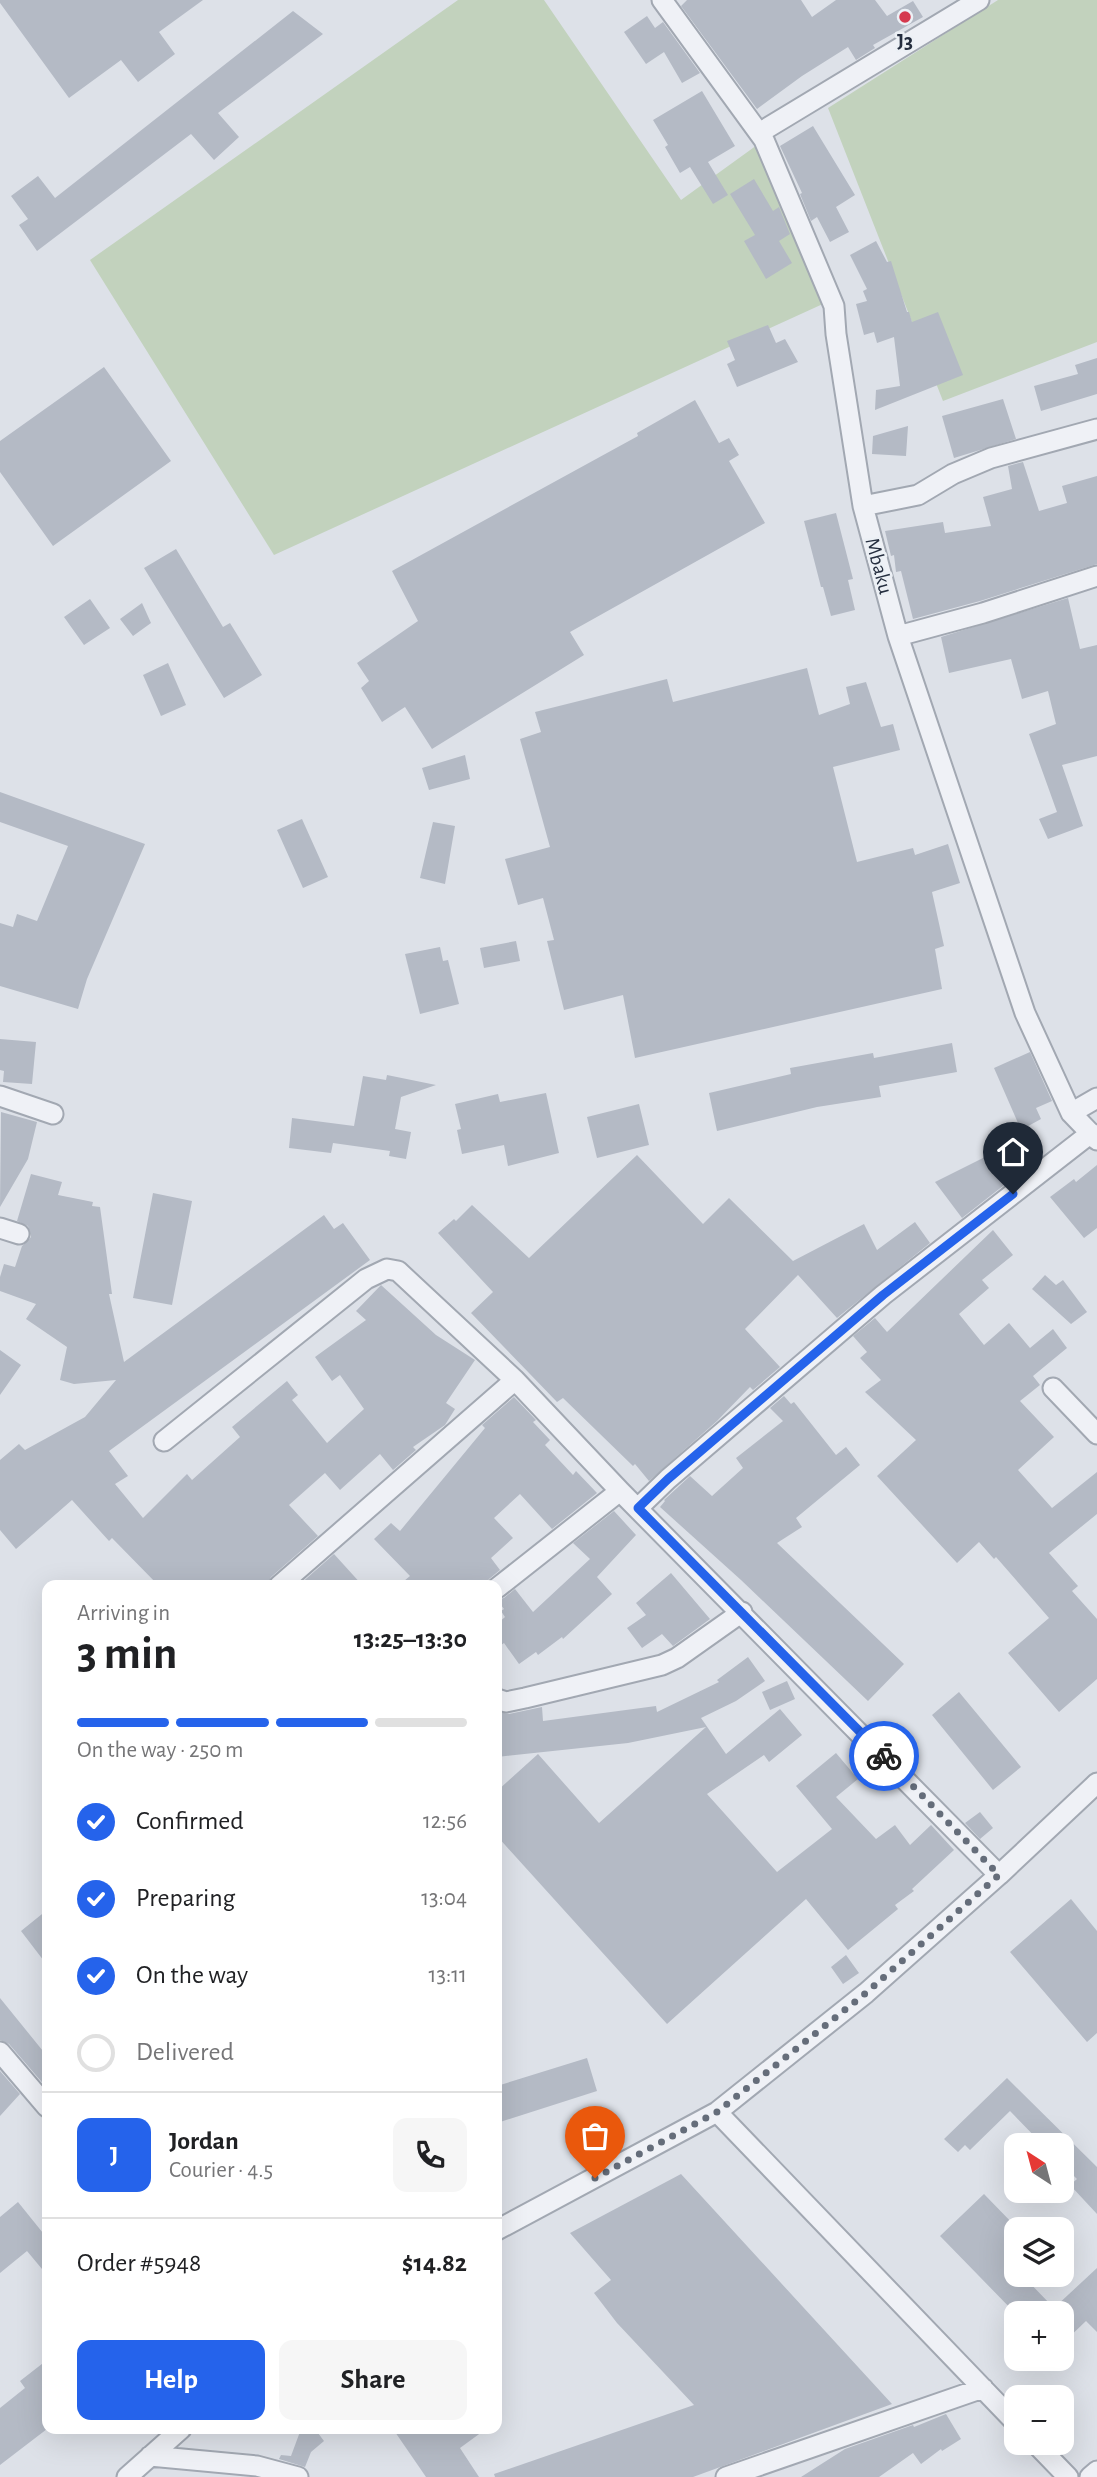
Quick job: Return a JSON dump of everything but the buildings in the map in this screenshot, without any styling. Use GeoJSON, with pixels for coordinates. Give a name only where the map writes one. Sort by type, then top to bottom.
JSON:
{"type":"FeatureCollection","features":[{"type":"Feature","properties":{"kind":"street","name":"Mbaku"},"geometry":{"type":"LineString","coordinates":[[662,0],[759,133],[834,306],[863,506],[898,636],[1025,1013],[1071,1113],[1094,1137]]}},
{"type":"Feature","properties":{"kind":"street"},"geometry":{"type":"LineString","coordinates":[[759,133],[979,0]]}},
{"type":"Feature","properties":{"kind":"street"},"geometry":{"type":"LineString","coordinates":[[863,506],[918,495],[953,474],[991,458],[1097,429]]}},
{"type":"Feature","properties":{"kind":"street"},"geometry":{"type":"LineString","coordinates":[[898,636],[983,613],[1097,576]]}},
{"type":"Feature","properties":{"kind":"street"},"geometry":{"type":"LineString","coordinates":[[0,1096],[53,1114]]}},
{"type":"Feature","properties":{"kind":"street"},"geometry":{"type":"LineString","coordinates":[[1071,1113],[1097,1098]]}},
{"type":"Feature","properties":{"kind":"street"},"geometry":{"type":"LineString","coordinates":[[638,1508],[668,1479],[883,1295],[1094,1137]]}},
{"type":"Feature","properties":{"kind":"street"},"geometry":{"type":"LineString","coordinates":[[164,1441],[366,1279],[387,1269],[398,1271],[515,1380],[999,1875]]}},
{"type":"Feature","properties":{"kind":"street"},"geometry":{"type":"LineString","coordinates":[[286,1580],[515,1380]]}},
{"type":"Feature","properties":{"kind":"street"},"geometry":{"type":"LineString","coordinates":[[1053,1388],[1097,1434]]}},
{"type":"Feature","properties":{"kind":"street"},"geometry":{"type":"LineString","coordinates":[[502,1584],[620,1490]]}},
{"type":"Feature","properties":{"kind":"street"},"geometry":{"type":"LineString","coordinates":[[502,1701],[525,1699],[662,1665],[677,1658],[742,1612]]}},
{"type":"Feature","properties":{"kind":"street"},"geometry":{"type":"LineString","coordinates":[[502,2227],[717,2112],[866,1993],[999,1875],[1097,1783]]}},
{"type":"Feature","properties":{"kind":"street"},"geometry":{"type":"LineString","coordinates":[[0,2052],[42,2101]]}},
{"type":"Feature","properties":{"kind":"street"},"geometry":{"type":"LineString","coordinates":[[717,2112],[1004,2411]]}},
{"type":"Feature","properties":{"kind":"street"},"geometry":{"type":"LineString","coordinates":[[726,2477],[982,2388]]}},
{"type":"Feature","properties":{"kind":"street"},"geometry":{"type":"LineString","coordinates":[[127,2477],[175,2434]]}},
{"type":"Feature","properties":{"kind":"street"},"geometry":{"type":"LineString","coordinates":[[1047,2455],[1068,2477]]}},
{"type":"Feature","properties":{"kind":"street"},"geometry":{"type":"LineString","coordinates":[[150,2456],[257,2466],[298,2477]]}},
{"type":"Feature","properties":{"kind":"street"},"geometry":{"type":"LineString","coordinates":[[1090,2477],[1097,2471]]}},
{"type":"Feature","properties":{"kind":"green space"},"geometry":{"type":"Polygon","coordinates":[[[458,0],[544,0],[681,200],[764,140],[825,303],[274,555],[90,260],[458,0]]]}},
{"type":"Feature","properties":{"kind":"green space"},"geometry":{"type":"Polygon","coordinates":[[[998,0],[1097,0],[1097,342],[943,401],[828,108],[998,0]]]}},
{"type":"Feature","properties":{"kind":"way so far"},"geometry":{"type":"LineString","coordinates":[[595,2178],[717,2112],[866,1993],[999,1875],[884,1756]]}},
{"type":"Feature","properties":{"kind":"place","name":"J3"},"geometry":{"type":"Point","coordinates":[905,17]}},
{"type":"Feature","properties":{"kind":"route"},"geometry":{"type":"LineString","coordinates":[[884,1756],[638,1508],[668,1479],[883,1295],[1013,1194]]}}]}
